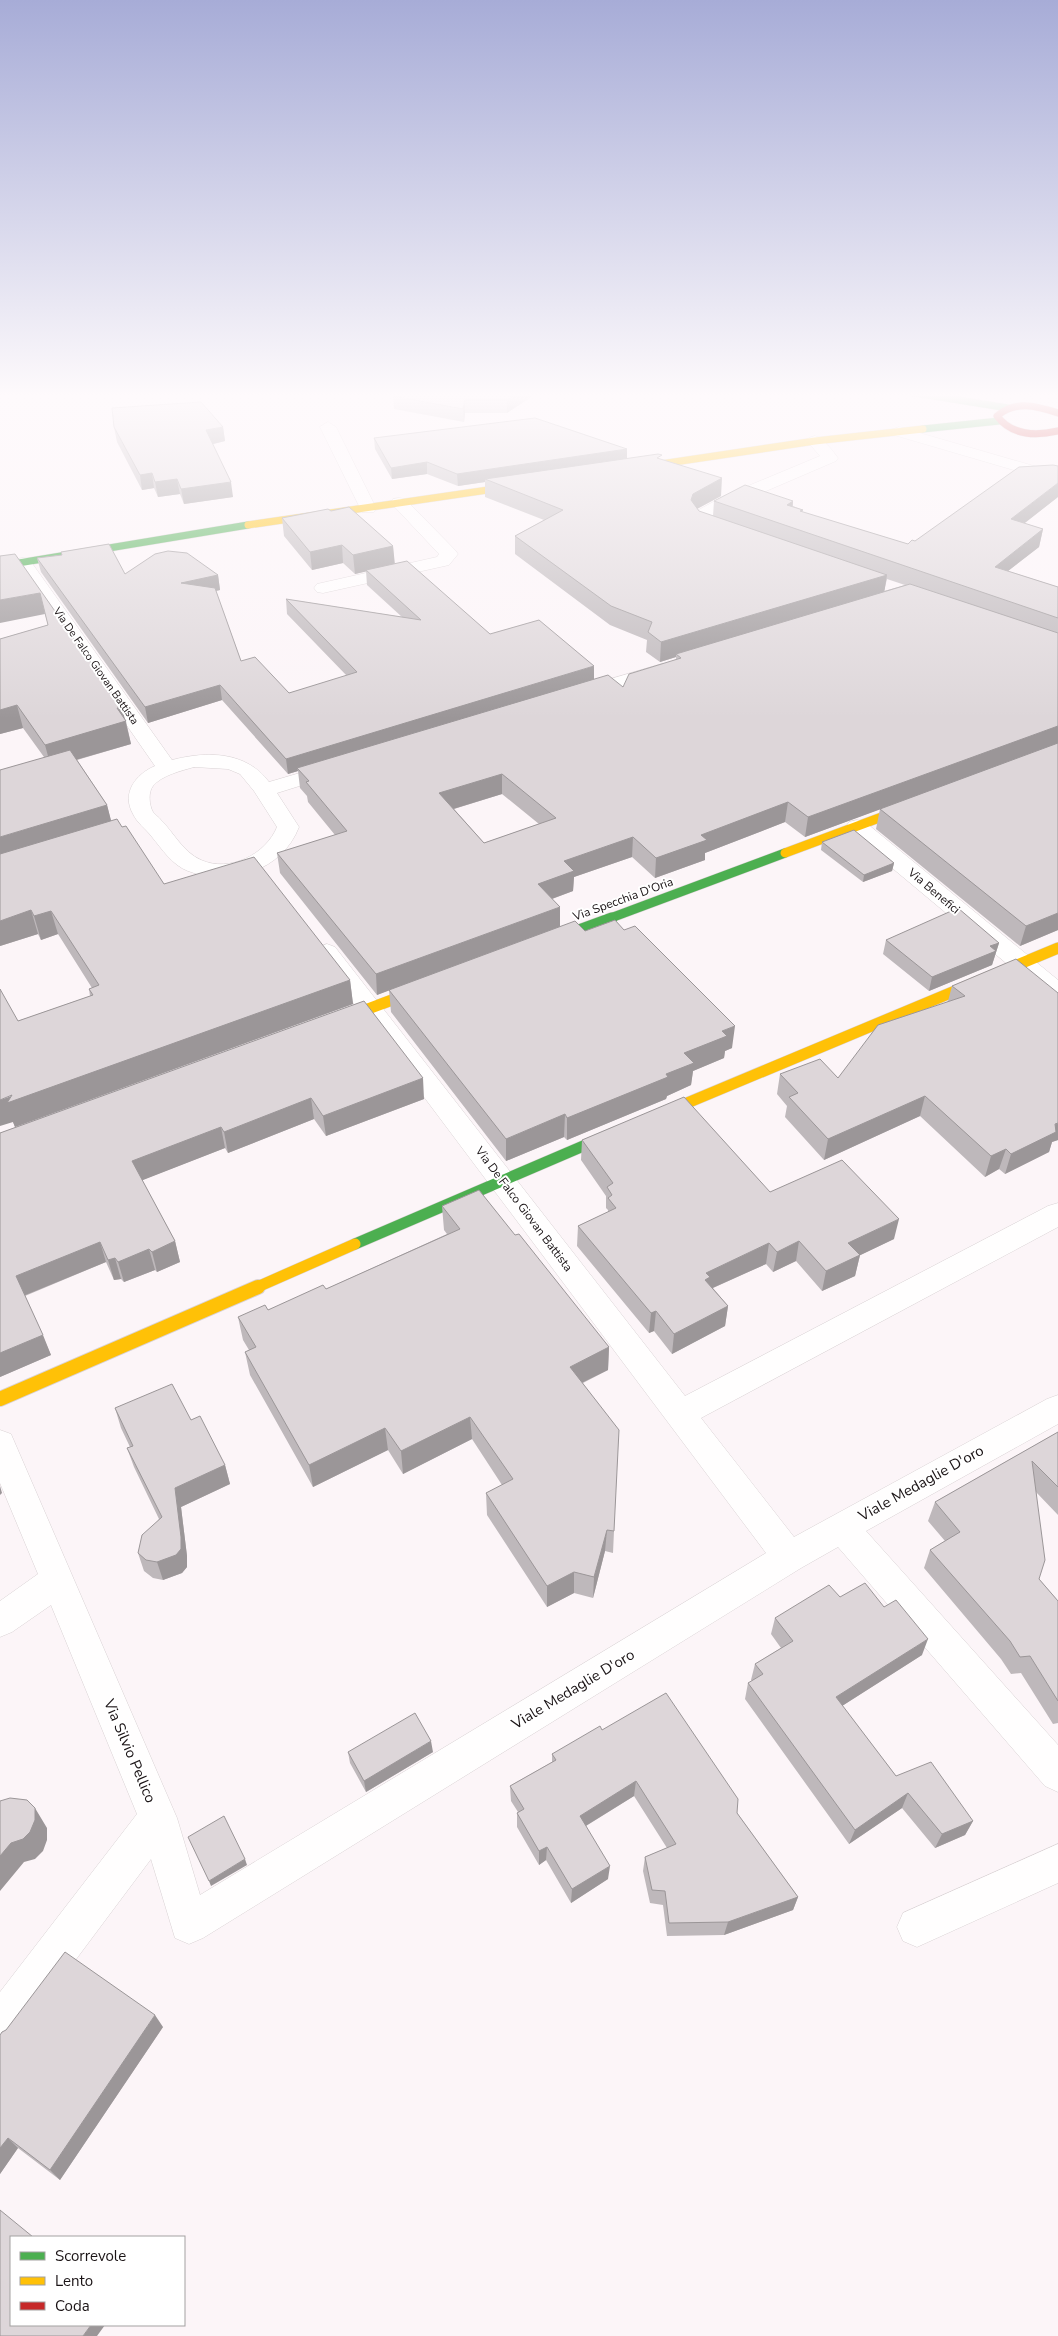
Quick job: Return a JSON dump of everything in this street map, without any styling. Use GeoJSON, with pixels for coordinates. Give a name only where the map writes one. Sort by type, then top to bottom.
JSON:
{"type":"FeatureCollection","features":[{"type":"Feature","properties":{"kind":"street"},"geometry":{"type":"LineString","coordinates":[[365,501],[368,508]]}},
{"type":"Feature","properties":{"kind":"street"},"geometry":{"type":"LineString","coordinates":[[0,566],[412,501]]}},
{"type":"Feature","properties":{"kind":"street"},"geometry":{"type":"LineString","coordinates":[[728,501],[699,517],[704,524],[738,537]]}},
{"type":"Feature","properties":{"kind":"street"},"geometry":{"type":"LineString","coordinates":[[323,588],[444,561],[448,554],[399,503]]}},
{"type":"Feature","properties":{"kind":"street","name":"Via De Falco Giovan Battista"},"geometry":{"type":"LineString","coordinates":[[23,563],[168,769]]}},
{"type":"Feature","properties":{"kind":"street"},"geometry":{"type":"LineString","coordinates":[[566,699],[679,664]]}},
{"type":"Feature","properties":{"kind":"street"},"geometry":{"type":"LineString","coordinates":[[193,761],[222,762],[246,770],[264,790],[288,827],[285,840],[272,853],[256,862],[218,870],[196,866],[180,857],[154,824],[145,816],[140,805],[139,794],[143,785],[152,776],[193,761]]}},
{"type":"Feature","properties":{"kind":"street"},"geometry":{"type":"LineString","coordinates":[[264,790],[349,765]]}},
{"type":"Feature","properties":{"kind":"street","name":"Via Specchia D'Oria"},"geometry":{"type":"LineString","coordinates":[[540,945],[921,803]]}},
{"type":"Feature","properties":{"kind":"street"},"geometry":{"type":"LineString","coordinates":[[126,832],[154,824]]}},
{"type":"Feature","properties":{"kind":"street","name":"Via Benefici"},"geometry":{"type":"LineString","coordinates":[[857,827],[1058,993]]}},
{"type":"Feature","properties":{"kind":"street"},"geometry":{"type":"LineString","coordinates":[[256,862],[274,885]]}},
{"type":"Feature","properties":{"kind":"street","name":"Via De Falco Giovan Battista"},"geometry":{"type":"LineString","coordinates":[[311,931],[372,1008],[790,1557]]}},
{"type":"Feature","properties":{"kind":"street"},"geometry":{"type":"LineString","coordinates":[[648,1119],[1058,948]]}},
{"type":"Feature","properties":{"kind":"street"},"geometry":{"type":"LineString","coordinates":[[325,1025],[437,983]]}},
{"type":"Feature","properties":{"kind":"street"},"geometry":{"type":"LineString","coordinates":[[0,1399],[502,1180],[630,1127]]}},
{"type":"Feature","properties":{"kind":"street"},"geometry":{"type":"LineString","coordinates":[[680,1414],[1058,1214]]}},
{"type":"Feature","properties":{"kind":"street","name":"Viale Medaglie D'oro"},"geometry":{"type":"LineString","coordinates":[[158,1818],[188,1924],[790,1557],[1058,1408]]}},
{"type":"Feature","properties":{"kind":"street","name":"Via Silvio Pellico"},"geometry":{"type":"LineString","coordinates":[[0,1444],[158,1818],[0,2026]]}},
{"type":"Feature","properties":{"kind":"street"},"geometry":{"type":"LineString","coordinates":[[841,1527],[1058,1773]]}},
{"type":"Feature","properties":{"kind":"street"},"geometry":{"type":"LineString","coordinates":[[0,1621],[58,1580]]}},
{"type":"Feature","properties":{"kind":"street"},"geometry":{"type":"LineString","coordinates":[[917,1927],[1058,1863]]}},
{"type":"Feature","properties":{"kind":"building"},"geometry":{"type":"Polygon","coordinates":[[[540,501],[692,501],[699,511],[887,575],[661,642],[648,632],[652,622],[611,606],[515,536],[563,510],[540,501]]]}},
{"type":"Feature","properties":{"kind":"building"},"geometry":{"type":"Polygon","coordinates":[[[714,501],[793,501],[787,505],[803,510],[800,511],[908,544],[912,540],[915,541],[971,501],[1034,501],[1011,519],[1043,529],[995,567],[1058,587],[1058,618],[714,501]]]}},
{"type":"Feature","properties":{"kind":"building"},"geometry":{"type":"Polygon","coordinates":[[[349,507],[393,546],[353,555],[342,545],[310,552],[282,518],[328,509],[331,511],[349,507]]]}},
{"type":"Feature","properties":{"kind":"building"},"geometry":{"type":"Polygon","coordinates":[[[109,544],[125,574],[155,554],[168,551],[187,553],[218,575],[181,583],[215,588],[241,661],[255,657],[289,693],[357,672],[286,599],[421,620],[366,570],[407,561],[490,634],[539,620],[594,666],[286,759],[220,685],[145,707],[37,558],[62,555],[61,552],[109,544]]]}},
{"type":"Feature","properties":{"kind":"building"},"geometry":{"type":"Polygon","coordinates":[[[15,554],[122,707],[117,708],[126,721],[45,745],[17,705],[0,710],[0,639],[48,625],[40,593],[0,600],[0,556],[15,554]]]}},
{"type":"Feature","properties":{"kind":"building"},"geometry":{"type":"Polygon","coordinates":[[[910,584],[1058,633],[1058,726],[808,817],[788,802],[701,835],[707,840],[656,858],[633,837],[564,861],[574,871],[538,884],[560,907],[376,974],[277,853],[347,831],[306,782],[309,781],[297,768],[608,675],[623,687],[629,674],[681,658],[676,654],[910,584]],[[502,774],[439,793],[484,843],[556,818],[502,774]]]}},
{"type":"Feature","properties":{"kind":"building"},"geometry":{"type":"Polygon","coordinates":[[[1058,743],[1058,913],[1026,926],[880,809],[1058,743]]]}},
{"type":"Feature","properties":{"kind":"building"},"geometry":{"type":"Polygon","coordinates":[[[70,750],[107,805],[0,837],[0,770],[70,750]]]}},
{"type":"Feature","properties":{"kind":"building"},"geometry":{"type":"Polygon","coordinates":[[[117,819],[122,827],[126,826],[164,884],[254,857],[350,980],[7,1103],[12,1095],[0,1100],[0,989],[18,1021],[93,995],[89,989],[99,985],[51,911],[34,916],[31,910],[0,921],[0,854],[117,819]]]}},
{"type":"Feature","properties":{"kind":"building"},"geometry":{"type":"Polygon","coordinates":[[[854,830],[894,863],[864,875],[822,842],[854,830]]]}},
{"type":"Feature","properties":{"kind":"building"},"geometry":{"type":"Polygon","coordinates":[[[958,908],[999,943],[990,946],[996,951],[932,977],[886,940],[958,908]]]}},
{"type":"Feature","properties":{"kind":"building"},"geometry":{"type":"Polygon","coordinates":[[[615,920],[624,930],[635,926],[735,1026],[722,1031],[727,1036],[684,1053],[694,1063],[666,1074],[668,1077],[567,1118],[565,1114],[506,1139],[389,990],[575,921],[585,931],[615,920]]]}},
{"type":"Feature","properties":{"kind":"building"},"geometry":{"type":"Polygon","coordinates":[[[1016,959],[1058,993],[1058,1123],[1055,1124],[1056,1132],[1011,1154],[1006,1149],[991,1156],[925,1096],[828,1139],[789,1097],[798,1093],[780,1074],[820,1059],[838,1078],[878,1025],[965,996],[952,986],[1016,959]]]}},
{"type":"Feature","properties":{"kind":"building"},"geometry":{"type":"Polygon","coordinates":[[[364,1001],[423,1078],[323,1116],[311,1098],[224,1132],[221,1127],[132,1161],[175,1241],[152,1252],[149,1249],[118,1262],[115,1258],[108,1260],[100,1242],[16,1276],[43,1335],[0,1353],[0,1133],[364,1001]]]}},
{"type":"Feature","properties":{"kind":"building"},"geometry":{"type":"Polygon","coordinates":[[[684,1097],[770,1192],[842,1160],[899,1219],[848,1243],[860,1255],[826,1271],[799,1241],[777,1252],[769,1243],[706,1273],[710,1277],[705,1280],[728,1306],[674,1334],[656,1311],[651,1313],[578,1226],[616,1208],[608,1198],[612,1195],[607,1187],[613,1183],[582,1140],[684,1097]]]}},
{"type":"Feature","properties":{"kind":"building"},"geometry":{"type":"Polygon","coordinates":[[[479,1190],[515,1235],[519,1234],[609,1347],[570,1367],[619,1430],[614,1531],[607,1530],[594,1577],[574,1572],[547,1586],[486,1493],[513,1479],[470,1417],[401,1451],[385,1428],[309,1465],[245,1352],[256,1347],[238,1317],[265,1305],[268,1310],[323,1285],[326,1289],[460,1229],[442,1206],[479,1190]]]}},
{"type":"Feature","properties":{"kind":"building"},"geometry":{"type":"Polygon","coordinates":[[[172,1384],[191,1420],[200,1416],[225,1465],[175,1488],[181,1549],[176,1555],[157,1562],[146,1560],[138,1553],[142,1535],[162,1517],[127,1448],[133,1446],[115,1408],[172,1384]]]}},
{"type":"Feature","properties":{"kind":"building"},"geometry":{"type":"Polygon","coordinates":[[[1058,1432],[1058,1487],[1032,1461],[1045,1560],[1039,1579],[1058,1601],[1058,1701],[1030,1656],[1020,1657],[1010,1641],[930,1550],[960,1532],[935,1502],[1058,1432]]]}},
{"type":"Feature","properties":{"kind":"building"},"geometry":{"type":"Polygon","coordinates":[[[865,1583],[884,1607],[896,1600],[928,1639],[836,1697],[896,1776],[931,1762],[973,1821],[942,1834],[908,1793],[855,1830],[748,1683],[763,1674],[755,1664],[793,1641],[775,1618],[829,1585],[840,1597],[865,1583]]]}},
{"type":"Feature","properties":{"kind":"building"},"geometry":{"type":"Polygon","coordinates":[[[666,1693],[738,1799],[737,1813],[798,1897],[728,1922],[669,1923],[665,1891],[652,1890],[645,1857],[676,1844],[636,1781],[580,1816],[610,1866],[572,1889],[547,1847],[539,1851],[517,1813],[524,1809],[510,1786],[556,1760],[552,1754],[600,1726],[602,1730],[666,1693]]]}},
{"type":"Feature","properties":{"kind":"building"},"geometry":{"type":"Polygon","coordinates":[[[415,1713],[431,1741],[364,1781],[348,1752],[415,1713]]]}},
{"type":"Feature","properties":{"kind":"building"},"geometry":{"type":"Polygon","coordinates":[[[10,1798],[27,1800],[35,1808],[35,1820],[30,1832],[23,1839],[11,1843],[0,1856],[0,1801],[10,1798]]]}},
{"type":"Feature","properties":{"kind":"building"},"geometry":{"type":"Polygon","coordinates":[[[224,1816],[245,1859],[209,1881],[188,1837],[224,1816]]]}},
{"type":"Feature","properties":{"kind":"building"},"geometry":{"type":"Polygon","coordinates":[[[65,1952],[155,2015],[50,2170],[8,2138],[0,2148],[0,2035],[6,2030],[65,1952]]]}},
{"type":"Feature","properties":{"kind":"building"},"geometry":{"type":"Polygon","coordinates":[[[0,2210],[32,2236],[10,2236],[10,2326],[90,2326],[83,2336],[0,2336],[0,2210]]]}},
{"type":"Feature","properties":{"kind":"traffic: fast"},"geometry":{"type":"LineString","coordinates":[[0,566],[248,525]]}},
{"type":"Feature","properties":{"kind":"traffic: fast"},"geometry":{"type":"LineString","coordinates":[[549,941],[785,853]]}},
{"type":"Feature","properties":{"kind":"traffic: fast"},"geometry":{"type":"LineString","coordinates":[[355,1244],[616,1132]]}},
{"type":"Feature","properties":{"kind":"traffic: slow"},"geometry":{"type":"LineString","coordinates":[[248,525],[412,501]]}},
{"type":"Feature","properties":{"kind":"traffic: slow"},"geometry":{"type":"LineString","coordinates":[[785,853],[914,805]]}},
{"type":"Feature","properties":{"kind":"traffic: slow"},"geometry":{"type":"LineString","coordinates":[[656,1116],[1058,948]]}},
{"type":"Feature","properties":{"kind":"traffic: slow"},"geometry":{"type":"LineString","coordinates":[[336,1021],[424,988]]}},
{"type":"Feature","properties":{"kind":"traffic: slow"},"geometry":{"type":"LineString","coordinates":[[0,1399],[355,1244]]}}]}
